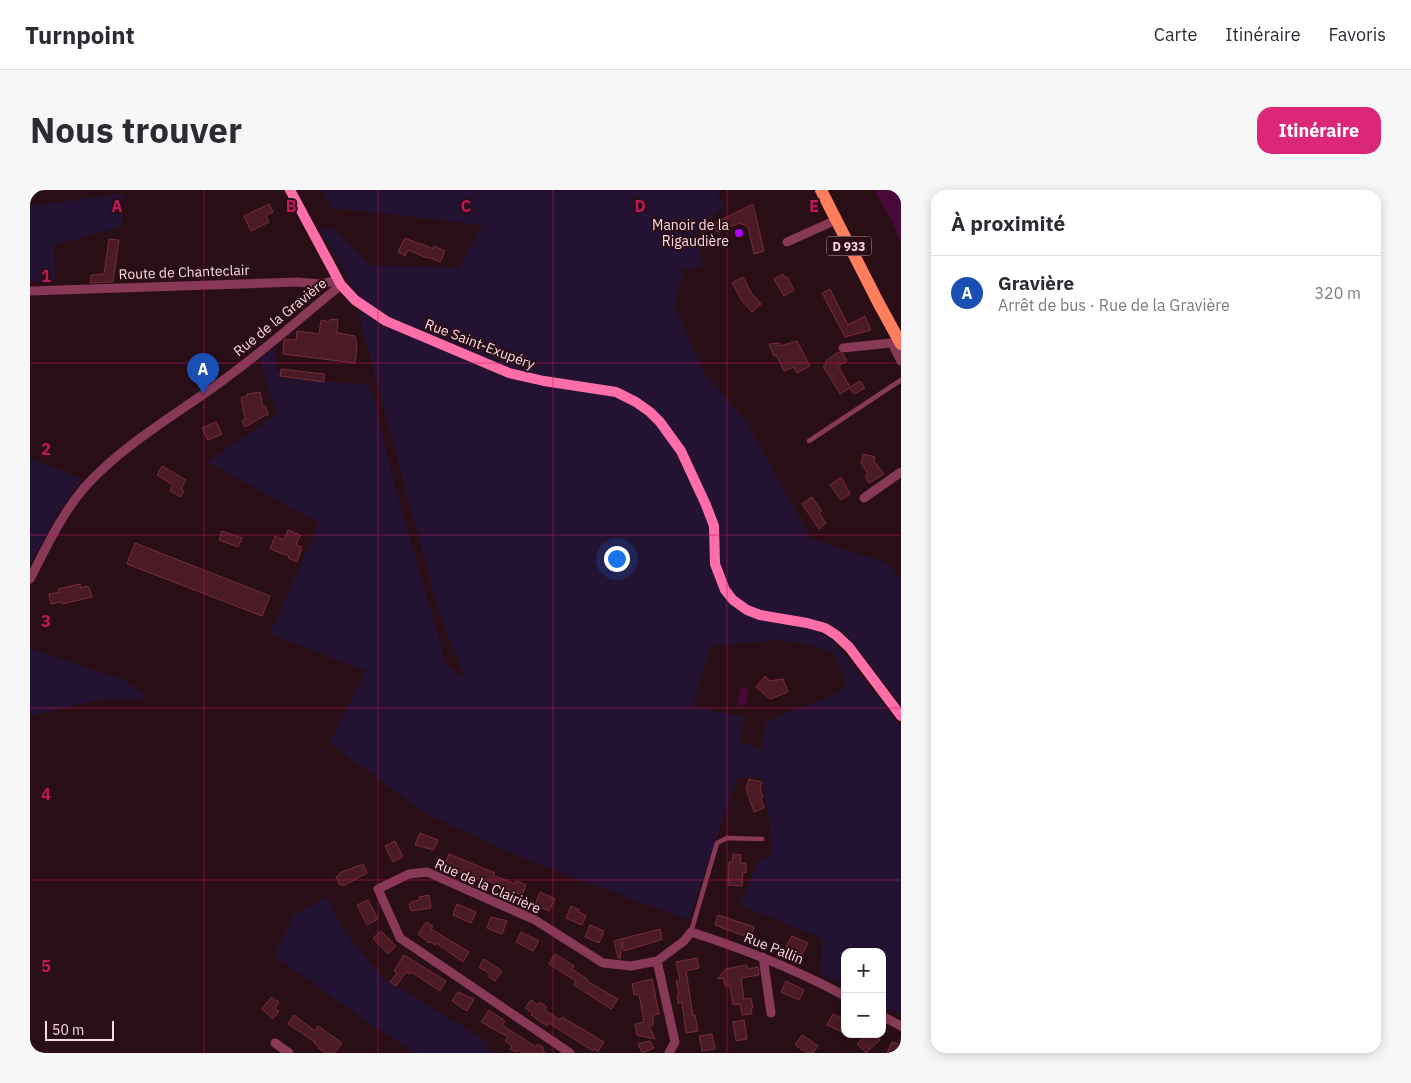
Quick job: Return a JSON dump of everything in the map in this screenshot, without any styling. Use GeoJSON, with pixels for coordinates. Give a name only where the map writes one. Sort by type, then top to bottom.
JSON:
{"type":"FeatureCollection","features":[{"type":"Feature","properties":{"kind":"main road","name":"D 933"},"geometry":{"type":"LineString","coordinates":[[821,190],[898,343]]}},
{"type":"Feature","properties":{"kind":"street","name":"Rue Saint-Exupéry"},"geometry":{"type":"LineString","coordinates":[[290,190],[340,283],[355,300],[386,322],[509,373],[544,382],[616,392],[636,402],[650,412],[660,422],[681,451],[706,505],[714,526],[715,564],[725,590],[733,600],[747,610],[760,615],[807,623],[825,628],[836,635],[849,647],[901,716]]}},
{"type":"Feature","properties":{"kind":"street"},"geometry":{"type":"LineString","coordinates":[[787,242],[836,220]]}},
{"type":"Feature","properties":{"kind":"street","name":"Route de Chanteclair"},"geometry":{"type":"LineString","coordinates":[[30,291],[287,282],[340,283]]}},
{"type":"Feature","properties":{"kind":"street","name":"Rue de la Gravière"},"geometry":{"type":"LineString","coordinates":[[30,579],[63,518],[83,489],[97,474],[152,430],[260,353],[340,283]]}},
{"type":"Feature","properties":{"kind":"street"},"geometry":{"type":"LineString","coordinates":[[843,348],[898,343],[901,361]]}},
{"type":"Feature","properties":{"kind":"street"},"geometry":{"type":"LineString","coordinates":[[864,498],[901,472]]}},
{"type":"Feature","properties":{"kind":"street","name":"Rue de la Clairière"},"geometry":{"type":"LineString","coordinates":[[570,1053],[400,938],[378,889],[409,874],[427,872],[535,920],[603,963],[631,966],[657,961],[684,941],[691,932]]}},
{"type":"Feature","properties":{"kind":"street","name":"Rue Pallin"},"geometry":{"type":"LineString","coordinates":[[691,932],[763,957],[810,977],[841,994]]}},
{"type":"Feature","properties":{"kind":"street"},"geometry":{"type":"LineString","coordinates":[[763,957],[771,1013]]}},
{"type":"Feature","properties":{"kind":"street"},"geometry":{"type":"LineString","coordinates":[[657,961],[675,1042],[669,1053]]}},
{"type":"Feature","properties":{"kind":"street"},"geometry":{"type":"LineString","coordinates":[[886,1018],[901,1026]]}},
{"type":"Feature","properties":{"kind":"street"},"geometry":{"type":"LineString","coordinates":[[275,1043],[289,1053]]}},
{"type":"Feature","properties":{"kind":"lane"},"geometry":{"type":"LineString","coordinates":[[809,441],[901,380]]}},
{"type":"Feature","properties":{"kind":"lane"},"geometry":{"type":"LineString","coordinates":[[691,932],[717,843],[727,838],[762,839]]}},
{"type":"Feature","properties":{"kind":"shaded area"},"geometry":{"type":"Polygon","coordinates":[[[322,190],[715,190],[725,207],[697,229],[702,266],[683,270],[674,306],[704,372],[746,422],[811,539],[886,562],[901,579],[901,704],[847,635],[832,639],[901,727],[901,1015],[886,1008],[886,948],[841,948],[841,985],[820,974],[823,939],[740,905],[759,860],[772,855],[770,826],[762,778],[738,777],[688,920],[527,860],[426,814],[329,743],[366,671],[270,634],[319,523],[207,462],[277,414],[259,360],[273,348],[280,378],[367,385],[374,399],[395,487],[446,664],[465,678],[439,613],[364,335],[354,291],[320,229],[333,228],[370,265],[458,268],[483,225],[332,208],[322,190]],[[779,640],[711,646],[692,706],[745,717],[739,742],[761,749],[767,721],[838,693],[847,682],[832,652],[800,643],[779,640]]]}},
{"type":"Feature","properties":{"kind":"shaded area"},"geometry":{"type":"Polygon","coordinates":[[[874,190],[901,190],[901,244],[894,225],[874,190]]]}},
{"type":"Feature","properties":{"kind":"shaded area"},"geometry":{"type":"Polygon","coordinates":[[[123,194],[122,227],[53,245],[56,280],[30,282],[30,206],[123,194]]]}},
{"type":"Feature","properties":{"kind":"shaded area"},"geometry":{"type":"Polygon","coordinates":[[[30,458],[82,479],[57,514],[30,565],[30,458]]]}},
{"type":"Feature","properties":{"kind":"shaded area"},"geometry":{"type":"Polygon","coordinates":[[[30,648],[126,681],[148,699],[98,700],[30,716],[30,648]]]}},
{"type":"Feature","properties":{"kind":"shaded area"},"geometry":{"type":"Polygon","coordinates":[[[744,687],[749,690],[745,706],[737,704],[741,688],[744,687]]]}},
{"type":"Feature","properties":{"kind":"shaded area"},"geometry":{"type":"Polygon","coordinates":[[[326,897],[346,934],[383,978],[488,1042],[487,1049],[493,1053],[414,1053],[274,956],[294,915],[326,897]]]}},
{"type":"Feature","properties":{"kind":"building"},"geometry":{"type":"Polygon","coordinates":[[[269,204],[273,212],[266,215],[269,222],[251,231],[244,216],[269,204]]]}},
{"type":"Feature","properties":{"kind":"building"},"geometry":{"type":"Polygon","coordinates":[[[753,204],[764,251],[754,254],[748,227],[740,223],[717,232],[713,224],[753,204]]]}},
{"type":"Feature","properties":{"kind":"building"},"geometry":{"type":"Polygon","coordinates":[[[405,238],[433,249],[434,246],[445,251],[440,262],[408,250],[405,256],[398,252],[405,238]]]}},
{"type":"Feature","properties":{"kind":"building"},"geometry":{"type":"Polygon","coordinates":[[[109,239],[119,240],[113,282],[90,283],[91,275],[104,274],[109,239]]]}},
{"type":"Feature","properties":{"kind":"building"},"geometry":{"type":"Polygon","coordinates":[[[783,274],[785,278],[787,277],[794,290],[784,296],[774,279],[783,274]]]}},
{"type":"Feature","properties":{"kind":"building"},"geometry":{"type":"Polygon","coordinates":[[[743,277],[752,294],[761,304],[752,312],[742,301],[732,283],[743,277]]]}},
{"type":"Feature","properties":{"kind":"building"},"geometry":{"type":"Polygon","coordinates":[[[830,289],[848,325],[865,316],[871,330],[845,337],[822,293],[830,289]]]}},
{"type":"Feature","properties":{"kind":"building"},"geometry":{"type":"Polygon","coordinates":[[[330,319],[338,320],[337,333],[355,336],[357,347],[355,363],[283,354],[284,340],[296,340],[297,331],[319,334],[321,320],[330,322],[330,319]]]}},
{"type":"Feature","properties":{"kind":"building"},"geometry":{"type":"Polygon","coordinates":[[[797,341],[810,366],[797,373],[794,367],[784,371],[769,344],[779,343],[780,346],[797,341]]]}},
{"type":"Feature","properties":{"kind":"building"},"geometry":{"type":"Polygon","coordinates":[[[838,352],[843,354],[847,361],[838,366],[850,387],[860,381],[865,388],[854,394],[850,388],[840,394],[823,366],[826,365],[825,362],[838,352]]]}},
{"type":"Feature","properties":{"kind":"building"},"geometry":{"type":"Polygon","coordinates":[[[281,369],[324,374],[324,382],[280,376],[281,369]]]}},
{"type":"Feature","properties":{"kind":"building"},"geometry":{"type":"Polygon","coordinates":[[[260,392],[263,407],[266,406],[268,415],[245,427],[242,421],[246,418],[241,398],[247,396],[247,394],[260,392]]]}},
{"type":"Feature","properties":{"kind":"building"},"geometry":{"type":"Polygon","coordinates":[[[216,422],[222,434],[208,440],[202,428],[216,422]]]}},
{"type":"Feature","properties":{"kind":"building"},"geometry":{"type":"Polygon","coordinates":[[[863,454],[875,457],[874,461],[884,474],[869,483],[865,476],[868,474],[861,463],[863,454]]]}},
{"type":"Feature","properties":{"kind":"building"},"geometry":{"type":"Polygon","coordinates":[[[162,466],[186,480],[181,489],[184,491],[181,497],[170,491],[173,485],[157,475],[162,466]]]}},
{"type":"Feature","properties":{"kind":"building"},"geometry":{"type":"Polygon","coordinates":[[[841,477],[850,494],[841,500],[830,485],[841,477]]]}},
{"type":"Feature","properties":{"kind":"building"},"geometry":{"type":"Polygon","coordinates":[[[812,497],[822,511],[819,513],[826,523],[819,529],[802,504],[812,497]]]}},
{"type":"Feature","properties":{"kind":"building"},"geometry":{"type":"Polygon","coordinates":[[[288,530],[300,535],[296,545],[302,547],[297,562],[288,558],[289,556],[270,549],[275,536],[284,540],[288,530]]]}},
{"type":"Feature","properties":{"kind":"building"},"geometry":{"type":"Polygon","coordinates":[[[222,531],[242,538],[238,547],[219,540],[222,531]]]}},
{"type":"Feature","properties":{"kind":"building"},"geometry":{"type":"Polygon","coordinates":[[[135,543],[270,596],[262,616],[127,564],[135,543]]]}},
{"type":"Feature","properties":{"kind":"building"},"geometry":{"type":"Polygon","coordinates":[[[80,584],[81,588],[87,586],[89,588],[92,597],[62,604],[61,602],[51,604],[49,594],[59,592],[58,589],[80,584]]]}},
{"type":"Feature","properties":{"kind":"building"},"geometry":{"type":"Polygon","coordinates":[[[765,676],[770,681],[783,679],[788,692],[770,699],[756,687],[765,676]]]}},
{"type":"Feature","properties":{"kind":"building"},"geometry":{"type":"Polygon","coordinates":[[[749,779],[762,782],[760,789],[764,808],[754,812],[746,789],[749,779]]]}},
{"type":"Feature","properties":{"kind":"building"},"geometry":{"type":"Polygon","coordinates":[[[420,833],[438,840],[434,850],[415,845],[420,833]]]}},
{"type":"Feature","properties":{"kind":"building"},"geometry":{"type":"Polygon","coordinates":[[[395,841],[403,857],[393,862],[385,846],[395,841]]]}},
{"type":"Feature","properties":{"kind":"building"},"geometry":{"type":"Polygon","coordinates":[[[449,854],[495,873],[493,875],[515,884],[516,881],[526,885],[522,895],[512,891],[511,893],[502,889],[503,887],[444,866],[449,854]]]}},
{"type":"Feature","properties":{"kind":"building"},"geometry":{"type":"Polygon","coordinates":[[[733,854],[741,855],[740,863],[746,863],[746,873],[743,872],[742,886],[728,885],[729,862],[732,862],[733,854]]]}},
{"type":"Feature","properties":{"kind":"building"},"geometry":{"type":"Polygon","coordinates":[[[363,864],[367,873],[345,885],[340,885],[336,877],[340,875],[339,873],[363,864]]]}},
{"type":"Feature","properties":{"kind":"building"},"geometry":{"type":"Polygon","coordinates":[[[540,892],[555,899],[549,911],[535,905],[540,892]]]}},
{"type":"Feature","properties":{"kind":"building"},"geometry":{"type":"Polygon","coordinates":[[[429,895],[431,908],[411,911],[409,904],[420,900],[419,897],[429,895]]]}},
{"type":"Feature","properties":{"kind":"building"},"geometry":{"type":"Polygon","coordinates":[[[368,900],[378,919],[367,925],[357,905],[368,900]]]}},
{"type":"Feature","properties":{"kind":"building"},"geometry":{"type":"Polygon","coordinates":[[[457,904],[476,912],[471,923],[453,915],[457,904]]]}},
{"type":"Feature","properties":{"kind":"building"},"geometry":{"type":"Polygon","coordinates":[[[571,906],[579,910],[578,912],[586,915],[582,925],[566,918],[571,906]]]}},
{"type":"Feature","properties":{"kind":"building"},"geometry":{"type":"Polygon","coordinates":[[[718,915],[754,927],[750,938],[715,925],[718,915]]]}},
{"type":"Feature","properties":{"kind":"building"},"geometry":{"type":"Polygon","coordinates":[[[491,917],[507,921],[502,934],[487,928],[491,917]]]}},
{"type":"Feature","properties":{"kind":"building"},"geometry":{"type":"Polygon","coordinates":[[[426,922],[433,926],[431,929],[469,952],[463,962],[436,943],[435,945],[429,943],[418,934],[426,922]]]}},
{"type":"Feature","properties":{"kind":"building"},"geometry":{"type":"Polygon","coordinates":[[[590,925],[604,931],[599,943],[585,937],[590,925]]]}},
{"type":"Feature","properties":{"kind":"building"},"geometry":{"type":"Polygon","coordinates":[[[660,929],[662,939],[657,941],[624,951],[622,942],[620,959],[618,958],[614,941],[660,929]]]}},
{"type":"Feature","properties":{"kind":"building"},"geometry":{"type":"Polygon","coordinates":[[[381,931],[396,946],[388,954],[373,938],[381,931]]]}},
{"type":"Feature","properties":{"kind":"building"},"geometry":{"type":"Polygon","coordinates":[[[521,932],[539,941],[533,951],[516,942],[521,932]]]}},
{"type":"Feature","properties":{"kind":"building"},"geometry":{"type":"Polygon","coordinates":[[[792,936],[808,943],[802,955],[786,947],[792,936]]]}},
{"type":"Feature","properties":{"kind":"building"},"geometry":{"type":"Polygon","coordinates":[[[555,954],[574,966],[572,969],[587,979],[587,981],[618,999],[611,1009],[574,985],[576,981],[549,964],[555,954]]]}},
{"type":"Feature","properties":{"kind":"building"},"geometry":{"type":"Polygon","coordinates":[[[404,955],[446,981],[440,991],[411,972],[410,974],[406,972],[396,986],[390,982],[397,973],[394,971],[404,955]]]}},
{"type":"Feature","properties":{"kind":"building"},"geometry":{"type":"Polygon","coordinates":[[[697,958],[699,968],[686,971],[693,1016],[695,1015],[698,1031],[686,1033],[682,1002],[678,1003],[677,995],[679,994],[676,981],[680,980],[676,962],[697,958]]]}},
{"type":"Feature","properties":{"kind":"building"},"geometry":{"type":"Polygon","coordinates":[[[484,959],[502,971],[495,981],[489,977],[490,974],[479,967],[484,959]]]}},
{"type":"Feature","properties":{"kind":"building"},"geometry":{"type":"Polygon","coordinates":[[[745,965],[748,969],[758,967],[759,975],[741,978],[744,999],[751,998],[753,1008],[751,1008],[752,1014],[742,1015],[740,1004],[733,1005],[730,986],[725,986],[723,978],[717,979],[726,969],[745,965]]]}},
{"type":"Feature","properties":{"kind":"building"},"geometry":{"type":"Polygon","coordinates":[[[652,979],[659,1014],[653,1015],[653,1025],[649,1026],[655,1039],[637,1035],[635,1024],[644,1022],[639,994],[634,995],[632,984],[652,979]]]}},
{"type":"Feature","properties":{"kind":"building"},"geometry":{"type":"Polygon","coordinates":[[[786,981],[804,990],[799,1000],[781,992],[786,981]]]}},
{"type":"Feature","properties":{"kind":"building"},"geometry":{"type":"Polygon","coordinates":[[[458,992],[474,999],[467,1011],[452,1001],[458,992]]]}},
{"type":"Feature","properties":{"kind":"building"},"geometry":{"type":"Polygon","coordinates":[[[271,997],[279,1002],[275,1009],[279,1011],[273,1019],[262,1009],[271,997]]]}},
{"type":"Feature","properties":{"kind":"building"},"geometry":{"type":"Polygon","coordinates":[[[531,1000],[538,1005],[540,1002],[547,1007],[545,1010],[560,1020],[562,1017],[604,1042],[598,1052],[594,1049],[593,1051],[549,1023],[547,1026],[531,1015],[533,1013],[525,1008],[531,1000]]]}},
{"type":"Feature","properties":{"kind":"building"},"geometry":{"type":"Polygon","coordinates":[[[489,1010],[505,1021],[502,1025],[536,1047],[538,1044],[544,1048],[542,1051],[546,1053],[522,1053],[518,1050],[516,1052],[510,1049],[512,1046],[505,1041],[508,1037],[481,1022],[489,1010]]]}},
{"type":"Feature","properties":{"kind":"building"},"geometry":{"type":"Polygon","coordinates":[[[833,1014],[841,1017],[841,1031],[827,1025],[833,1014]]]}},
{"type":"Feature","properties":{"kind":"building"},"geometry":{"type":"Polygon","coordinates":[[[294,1015],[315,1031],[318,1026],[342,1043],[335,1053],[325,1053],[318,1048],[315,1042],[288,1024],[294,1015]]]}},
{"type":"Feature","properties":{"kind":"building"},"geometry":{"type":"Polygon","coordinates":[[[744,1020],[747,1039],[736,1041],[733,1022],[744,1020]]]}},
{"type":"Feature","properties":{"kind":"building"},"geometry":{"type":"Polygon","coordinates":[[[712,1034],[715,1049],[702,1051],[699,1036],[712,1034]]]}},
{"type":"Feature","properties":{"kind":"building"},"geometry":{"type":"Polygon","coordinates":[[[802,1035],[818,1046],[813,1053],[807,1053],[795,1045],[802,1035]]]}},
{"type":"Feature","properties":{"kind":"building"},"geometry":{"type":"Polygon","coordinates":[[[863,1038],[878,1038],[880,1040],[866,1053],[857,1044],[863,1038]]]}},
{"type":"Feature","properties":{"kind":"building"},"geometry":{"type":"Polygon","coordinates":[[[650,1041],[654,1048],[642,1053],[638,1044],[650,1041]]]}},
{"type":"Feature","properties":{"kind":"building"},"geometry":{"type":"Polygon","coordinates":[[[892,1042],[901,1045],[901,1053],[887,1053],[892,1042]]]}},
{"type":"Feature","properties":{"kind":"place","name":"Manoir de la Rigaudière"},"geometry":{"type":"Point","coordinates":[739,233]}},
{"type":"Feature","properties":{"kind":"place","name":"Gravière"},"geometry":{"type":"Point","coordinates":[203,394]}}]}
